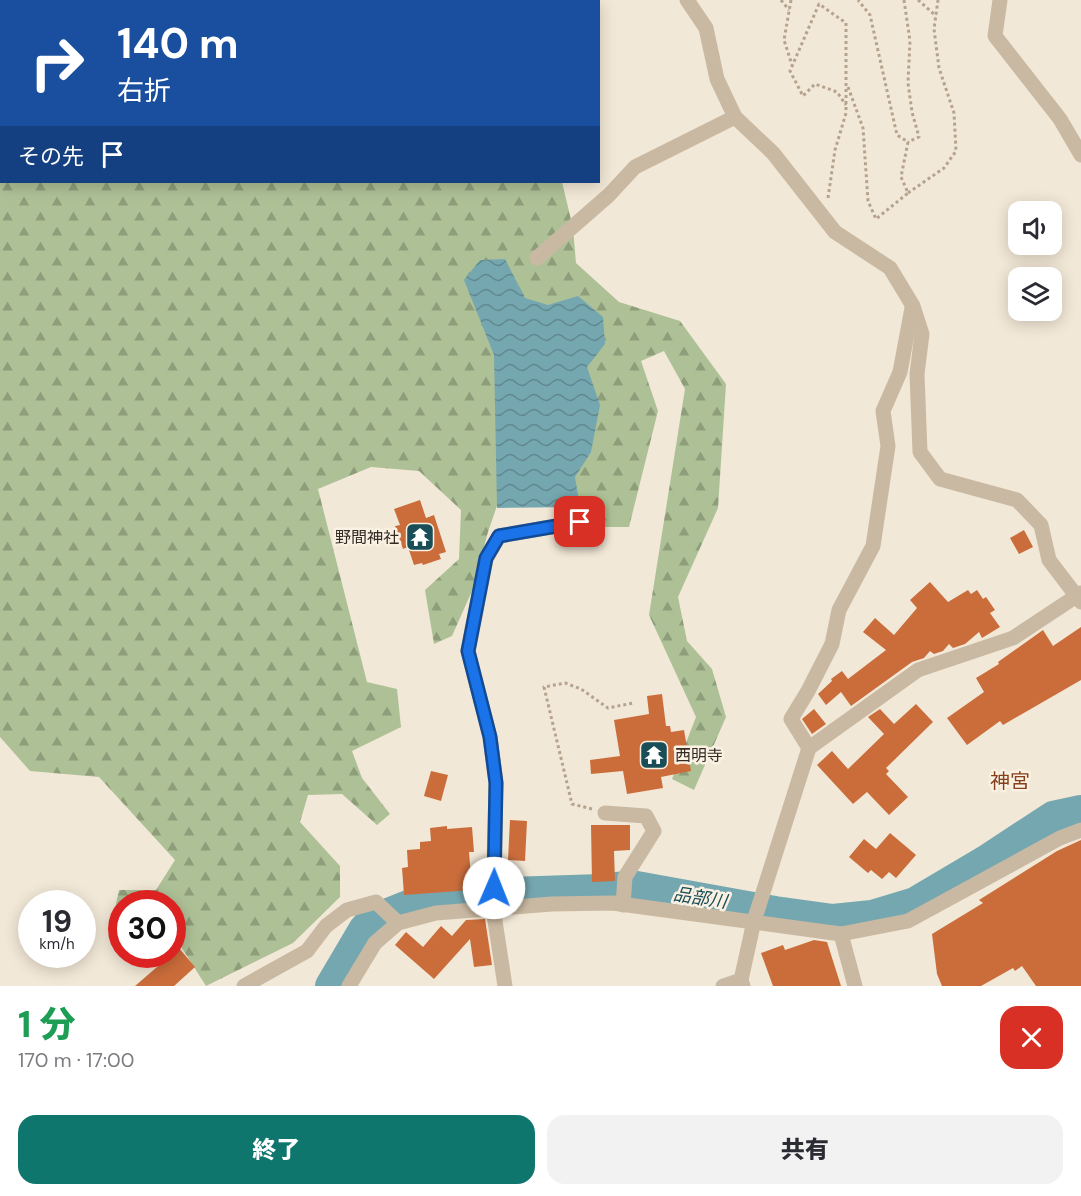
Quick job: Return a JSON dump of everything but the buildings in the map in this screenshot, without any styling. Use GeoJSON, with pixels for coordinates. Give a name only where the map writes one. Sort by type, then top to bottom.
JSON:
{"type":"FeatureCollection","features":[{"type":"Feature","properties":{"kind":"street"},"geometry":{"type":"LineString","coordinates":[[687,0],[706,28],[717,79],[735,117],[773,153],[835,232],[890,268],[913,306],[922,334],[917,374],[920,452],[940,479],[1017,500],[1041,525],[1049,560],[1079,597],[1013,638],[918,670],[809,748],[754,921],[742,983],[723,986]]}},
{"type":"Feature","properties":{"kind":"street"},"geometry":{"type":"LineString","coordinates":[[1000,0],[995,36],[1060,119],[1081,155]]}},
{"type":"Feature","properties":{"kind":"street"},"geometry":{"type":"LineString","coordinates":[[537,258],[609,195],[635,167],[735,117]]}},
{"type":"Feature","properties":{"kind":"street"},"geometry":{"type":"LineString","coordinates":[[809,748],[791,719],[808,692],[832,644],[839,610],[873,546],[888,446],[883,411],[900,372],[913,306]]}},
{"type":"Feature","properties":{"kind":"street"},"geometry":{"type":"LineString","coordinates":[[505,986],[493,908],[496,783],[490,737],[468,651],[486,558],[499,536],[580,522]]}},
{"type":"Feature","properties":{"kind":"street"},"geometry":{"type":"LineString","coordinates":[[605,813],[646,816],[654,831],[625,877],[623,904]]}},
{"type":"Feature","properties":{"kind":"street"},"geometry":{"type":"LineString","coordinates":[[349,986],[375,943],[398,923],[436,913],[552,904],[623,904],[841,934],[908,921],[1060,838],[1081,830]]}},
{"type":"Feature","properties":{"kind":"street"},"geometry":{"type":"LineString","coordinates":[[244,986],[307,951],[326,926],[347,910],[376,902],[398,923]]}},
{"type":"Feature","properties":{"kind":"street"},"geometry":{"type":"LineString","coordinates":[[841,934],[855,986]]}},
{"type":"Feature","properties":{"kind":"path"},"geometry":{"type":"LineString","coordinates":[[781,0],[789,10]]}},
{"type":"Feature","properties":{"kind":"path"},"geometry":{"type":"LineString","coordinates":[[791,0],[784,40],[792,66]]}},
{"type":"Feature","properties":{"kind":"path"},"geometry":{"type":"LineString","coordinates":[[904,0],[910,41],[908,83],[912,112],[919,137],[908,142]]}},
{"type":"Feature","properties":{"kind":"path"},"geometry":{"type":"LineString","coordinates":[[918,0],[936,16]]}},
{"type":"Feature","properties":{"kind":"path"},"geometry":{"type":"LineString","coordinates":[[847,85],[863,128],[868,201],[876,219],[944,168],[956,151],[954,113],[939,68],[934,29],[938,0]]}},
{"type":"Feature","properties":{"kind":"path"},"geometry":{"type":"LineString","coordinates":[[860,1],[870,15],[897,135],[908,142]]}},
{"type":"Feature","properties":{"kind":"path"},"geometry":{"type":"LineString","coordinates":[[826,209],[835,150],[846,113],[847,85],[846,22],[819,4],[790,71],[803,96],[815,84],[837,92],[846,105]]}},
{"type":"Feature","properties":{"kind":"path"},"geometry":{"type":"LineString","coordinates":[[908,142],[901,177],[908,193]]}},
{"type":"Feature","properties":{"kind":"path"},"geometry":{"type":"LineString","coordinates":[[605,813],[573,804],[544,687],[565,683],[581,689],[608,708],[633,703]]}},
{"type":"Feature","properties":{"kind":"green space"},"geometry":{"type":"Polygon","coordinates":[[[0,183],[562,183],[573,228],[576,263],[619,302],[680,321],[726,384],[718,508],[678,597],[687,641],[712,669],[726,717],[694,790],[672,779],[696,717],[649,615],[685,389],[664,351],[641,361],[658,411],[629,527],[600,527],[561,491],[512,462],[488,532],[472,591],[452,636],[434,644],[425,590],[459,559],[461,510],[419,471],[371,467],[318,489],[367,682],[397,689],[401,727],[352,751],[362,778],[390,814],[377,825],[342,794],[308,795],[300,822],[340,866],[340,897],[293,943],[206,986],[186,954],[186,890],[156,890],[175,860],[99,777],[30,771],[0,737],[0,183]]]}},
{"type":"Feature","properties":{"kind":"water"},"geometry":{"type":"Polygon","coordinates":[[[505,259],[525,298],[548,305],[578,296],[603,317],[605,344],[587,367],[600,405],[591,452],[575,477],[580,507],[497,508],[494,355],[464,280],[480,260],[505,259]]]}},
{"type":"Feature","properties":{"kind":"waterway","name":"品部川"},"geometry":{"type":"LineString","coordinates":[[331,986],[364,930],[373,920],[413,904],[505,893],[601,890],[631,886],[833,920],[872,916],[915,903],[986,861],[1053,817],[1081,811]]}},
{"type":"Feature","properties":{"kind":"place","name":"野間神社"},"geometry":{"type":"Point","coordinates":[420,537]}},
{"type":"Feature","properties":{"kind":"place","name":"西明寺"},"geometry":{"type":"Point","coordinates":[654,755]}},
{"type":"Feature","properties":{"kind":"district","name":"神宮"},"geometry":{"type":"Point","coordinates":[1010,781]}},
{"type":"Feature","properties":{"kind":"route"},"geometry":{"type":"LineString","coordinates":[[494,888],[496,783],[490,737],[468,651],[486,558],[499,536],[580,522]]}}]}
